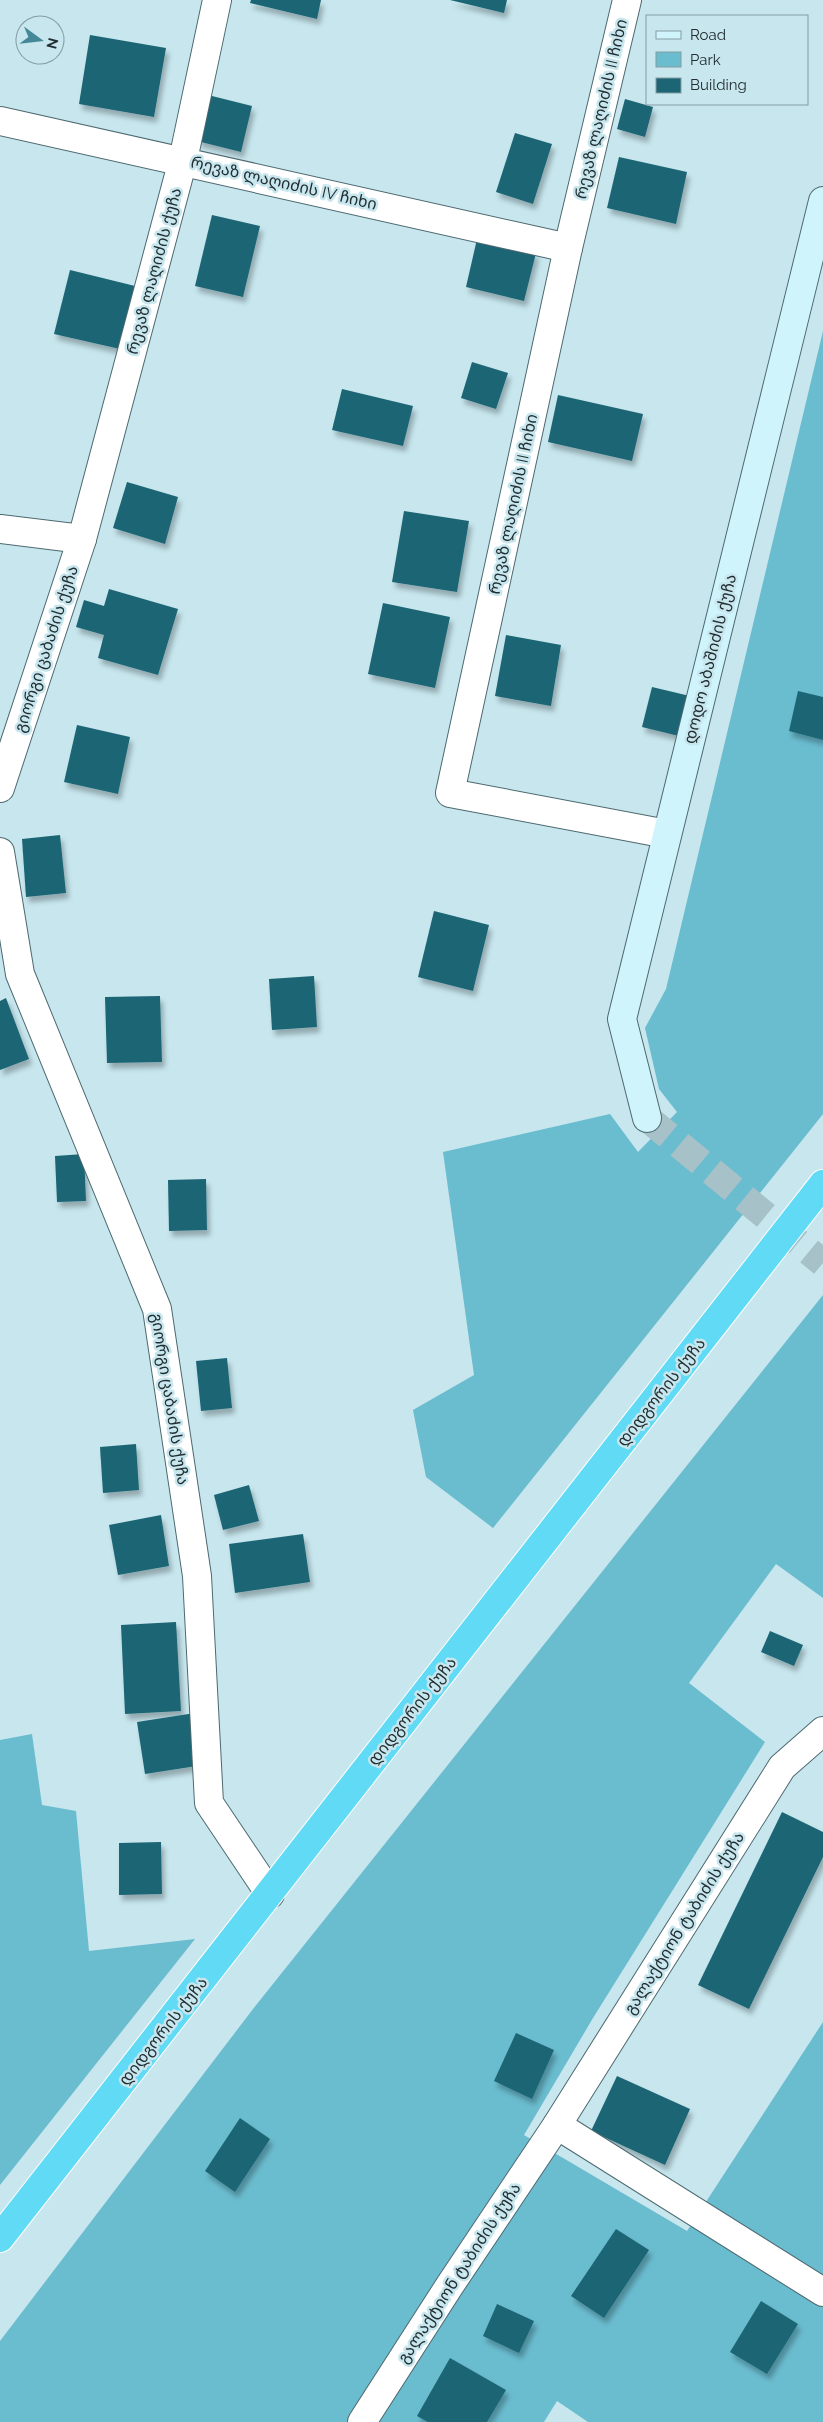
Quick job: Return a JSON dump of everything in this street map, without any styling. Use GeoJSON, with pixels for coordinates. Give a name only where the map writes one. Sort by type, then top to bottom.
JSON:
{"type":"FeatureCollection","features":[{"type":"Feature","properties":{"kind":"highway","name":"დიდგორის ქუჩა"},"geometry":{"type":"LineString","coordinates":[[0,2238],[823,1184]]}},
{"type":"Feature","properties":{"kind":"street","name":"რევაზ ლაღიძის ქუჩა"},"geometry":{"type":"LineString","coordinates":[[82,540],[183,160],[217,0]]}},
{"type":"Feature","properties":{"kind":"street","name":"რევაზ ლაღიძის II ჩიხი"},"geometry":{"type":"LineString","coordinates":[[627,0],[568,248],[450,792],[667,834]]}},
{"type":"Feature","properties":{"kind":"street","name":"რევაზ ლაღიძის IV ჩიხი"},"geometry":{"type":"LineString","coordinates":[[0,121],[183,160],[568,248]]}},
{"type":"Feature","properties":{"kind":"street","name":"დოდო აბაშიძის ქუჩა"},"geometry":{"type":"LineString","coordinates":[[647,1118],[622,1019],[823,200]]}},
{"type":"Feature","properties":{"kind":"street"},"geometry":{"type":"LineString","coordinates":[[0,529],[82,540]]}},
{"type":"Feature","properties":{"kind":"street","name":"გიორგი ცაბაძის ქუჩა"},"geometry":{"type":"LineString","coordinates":[[0,788],[82,540]]}},
{"type":"Feature","properties":{"kind":"street","name":"გიორგი ცაბაძის ქუჩა"},"geometry":{"type":"LineString","coordinates":[[0,852],[20,974],[157,1309],[197,1576],[209,1802],[270,1894]]}},
{"type":"Feature","properties":{"kind":"street","name":"გალაქტიონ ტაბიძის ქუჩა"},"geometry":{"type":"LineString","coordinates":[[362,2422],[557,2125],[782,1767],[823,1731]]}},
{"type":"Feature","properties":{"kind":"street"},"geometry":{"type":"LineString","coordinates":[[557,2125],[823,2292]]}},
{"type":"Feature","properties":{"kind":"green space"},"geometry":{"type":"Polygon","coordinates":[[[823,331],[823,1114],[493,1528],[426,1477],[413,1410],[474,1375],[443,1152],[610,1114],[638,1152],[677,1112],[659,1089],[645,1028],[666,989],[823,331]]]}},
{"type":"Feature","properties":{"kind":"green space"},"geometry":{"type":"Polygon","coordinates":[[[823,1295],[823,1598],[776,1564],[689,1683],[765,1742],[593,2018],[524,2135],[687,2231],[823,2022],[823,2422],[588,2422],[557,2401],[544,2422],[0,2422],[0,2341],[253,2009],[823,1295]]]}},
{"type":"Feature","properties":{"kind":"green space"},"geometry":{"type":"Polygon","coordinates":[[[32,1734],[42,1805],[76,1811],[89,1951],[195,1939],[0,2185],[0,1740],[32,1734]]]}},
{"type":"Feature","properties":{"kind":"building"},"geometry":{"type":"Polygon","coordinates":[[[251,0],[321,0],[317,19],[250,3],[251,0]]]}},
{"type":"Feature","properties":{"kind":"building"},"geometry":{"type":"Polygon","coordinates":[[[450,0],[507,0],[504,13],[450,0]]]}},
{"type":"Feature","properties":{"kind":"building"},"geometry":{"type":"Polygon","coordinates":[[[90,35],[166,48],[154,117],[79,104],[90,35]]]}},
{"type":"Feature","properties":{"kind":"building"},"geometry":{"type":"Polygon","coordinates":[[[208,95],[252,106],[241,152],[197,141],[208,95]]]}},
{"type":"Feature","properties":{"kind":"building"},"geometry":{"type":"Polygon","coordinates":[[[625,99],[653,107],[645,137],[617,129],[625,99]]]}},
{"type":"Feature","properties":{"kind":"building"},"geometry":{"type":"Polygon","coordinates":[[[515,133],[552,144],[533,204],[496,192],[515,133]]]}},
{"type":"Feature","properties":{"kind":"building"},"geometry":{"type":"Polygon","coordinates":[[[619,157],[687,172],[676,224],[607,208],[619,157]]]}},
{"type":"Feature","properties":{"kind":"building"},"geometry":{"type":"Polygon","coordinates":[[[212,215],[260,226],[243,297],[195,286],[212,215]]]}},
{"type":"Feature","properties":{"kind":"building"},"geometry":{"type":"Polygon","coordinates":[[[477,239],[536,253],[524,301],[466,287],[477,239]]]}},
{"type":"Feature","properties":{"kind":"building"},"geometry":{"type":"Polygon","coordinates":[[[70,270],[135,286],[120,349],[54,334],[70,270]]]}},
{"type":"Feature","properties":{"kind":"building"},"geometry":{"type":"Polygon","coordinates":[[[472,362],[508,373],[496,409],[461,398],[472,362]]]}},
{"type":"Feature","properties":{"kind":"building"},"geometry":{"type":"Polygon","coordinates":[[[342,389],[413,406],[403,446],[332,430],[342,389]]]}},
{"type":"Feature","properties":{"kind":"building"},"geometry":{"type":"Polygon","coordinates":[[[558,395],[643,414],[632,461],[548,442],[558,395]]]}},
{"type":"Feature","properties":{"kind":"building"},"geometry":{"type":"Polygon","coordinates":[[[127,482],[178,497],[165,544],[113,528],[127,482]]]}},
{"type":"Feature","properties":{"kind":"building"},"geometry":{"type":"Polygon","coordinates":[[[404,511],[469,521],[457,592],[392,582],[404,511]]]}},
{"type":"Feature","properties":{"kind":"building"},"geometry":{"type":"Polygon","coordinates":[[[109,589],[178,609],[158,675],[98,658],[104,635],[76,627],[84,600],[104,606],[109,589]]]}},
{"type":"Feature","properties":{"kind":"building"},"geometry":{"type":"Polygon","coordinates":[[[383,603],[450,617],[435,688],[368,674],[383,603]]]}},
{"type":"Feature","properties":{"kind":"building"},"geometry":{"type":"Polygon","coordinates":[[[506,635],[561,645],[551,706],[495,696],[506,635]]]}},
{"type":"Feature","properties":{"kind":"building"},"geometry":{"type":"Polygon","coordinates":[[[652,687],[694,697],[683,737],[642,727],[652,687]]]}},
{"type":"Feature","properties":{"kind":"building"},"geometry":{"type":"Polygon","coordinates":[[[798,691],[823,697],[823,740],[789,731],[798,691]]]}},
{"type":"Feature","properties":{"kind":"building"},"geometry":{"type":"Polygon","coordinates":[[[77,725],[130,737],[118,794],[64,782],[77,725]]]}},
{"type":"Feature","properties":{"kind":"building"},"geometry":{"type":"Polygon","coordinates":[[[60,835],[66,893],[26,897],[22,839],[60,835]]]}},
{"type":"Feature","properties":{"kind":"building"},"geometry":{"type":"Polygon","coordinates":[[[434,911],[489,925],[473,991],[418,977],[434,911]]]}},
{"type":"Feature","properties":{"kind":"building"},"geometry":{"type":"Polygon","coordinates":[[[314,976],[317,1027],[272,1030],[269,979],[314,976]]]}},
{"type":"Feature","properties":{"kind":"building"},"geometry":{"type":"Polygon","coordinates":[[[160,996],[162,1062],[107,1063],[105,997],[160,996]]]}},
{"type":"Feature","properties":{"kind":"building"},"geometry":{"type":"Polygon","coordinates":[[[6,998],[29,1059],[0,1070],[0,1001],[6,998]]]}},
{"type":"Feature","properties":{"kind":"building"},"geometry":{"type":"Polygon","coordinates":[[[84,1154],[86,1201],[57,1202],[55,1156],[84,1154]]]}},
{"type":"Feature","properties":{"kind":"building"},"geometry":{"type":"Polygon","coordinates":[[[206,1179],[207,1230],[169,1231],[168,1180],[206,1179]]]}},
{"type":"Feature","properties":{"kind":"building"},"geometry":{"type":"Polygon","coordinates":[[[227,1358],[232,1408],[201,1411],[196,1361],[227,1358]]]}},
{"type":"Feature","properties":{"kind":"building"},"geometry":{"type":"Polygon","coordinates":[[[136,1444],[139,1490],[103,1493],[100,1447],[136,1444]]]}},
{"type":"Feature","properties":{"kind":"building"},"geometry":{"type":"Polygon","coordinates":[[[249,1485],[259,1521],[223,1530],[214,1495],[249,1485]]]}},
{"type":"Feature","properties":{"kind":"building"},"geometry":{"type":"Polygon","coordinates":[[[161,1515],[169,1566],[118,1575],[109,1525],[161,1515]]]}},
{"type":"Feature","properties":{"kind":"building"},"geometry":{"type":"Polygon","coordinates":[[[303,1534],[310,1582],[235,1593],[229,1544],[303,1534]]]}},
{"type":"Feature","properties":{"kind":"building"},"geometry":{"type":"Polygon","coordinates":[[[176,1622],[181,1711],[125,1714],[121,1625],[176,1622]]]}},
{"type":"Feature","properties":{"kind":"building"},"geometry":{"type":"Polygon","coordinates":[[[770,1631],[803,1645],[794,1666],[761,1652],[770,1631]]]}},
{"type":"Feature","properties":{"kind":"building"},"geometry":{"type":"Polygon","coordinates":[[[195,1713],[203,1765],[145,1774],[137,1722],[195,1713]]]}},
{"type":"Feature","properties":{"kind":"building"},"geometry":{"type":"Polygon","coordinates":[[[782,1812],[823,1832],[823,1857],[749,2009],[698,1985],[782,1812]]]}},
{"type":"Feature","properties":{"kind":"building"},"geometry":{"type":"Polygon","coordinates":[[[161,1842],[162,1894],[119,1895],[119,1843],[161,1842]]]}},
{"type":"Feature","properties":{"kind":"building"},"geometry":{"type":"Polygon","coordinates":[[[516,2033],[554,2050],[532,2099],[494,2081],[516,2033]]]}},
{"type":"Feature","properties":{"kind":"building"},"geometry":{"type":"Polygon","coordinates":[[[617,2076],[690,2109],[665,2165],[591,2131],[617,2076]]]}},
{"type":"Feature","properties":{"kind":"building"},"geometry":{"type":"Polygon","coordinates":[[[240,2118],[270,2139],[235,2192],[205,2171],[240,2118]]]}},
{"type":"Feature","properties":{"kind":"building"},"geometry":{"type":"Polygon","coordinates":[[[616,2229],[649,2250],[604,2318],[571,2296],[616,2229]]]}},
{"type":"Feature","properties":{"kind":"building"},"geometry":{"type":"Polygon","coordinates":[[[761,2301],[798,2324],[767,2374],[730,2352],[761,2301]]]}},
{"type":"Feature","properties":{"kind":"building"},"geometry":{"type":"Polygon","coordinates":[[[497,2304],[534,2321],[519,2353],[483,2336],[497,2304]]]}},
{"type":"Feature","properties":{"kind":"building"},"geometry":{"type":"Polygon","coordinates":[[[450,2358],[506,2390],[487,2422],[428,2422],[417,2416],[450,2358]]]}},
{"type":"Feature","properties":{"kind":"tunnel"},"geometry":{"type":"LineString","coordinates":[[647,1118],[823,1263]]}}]}
